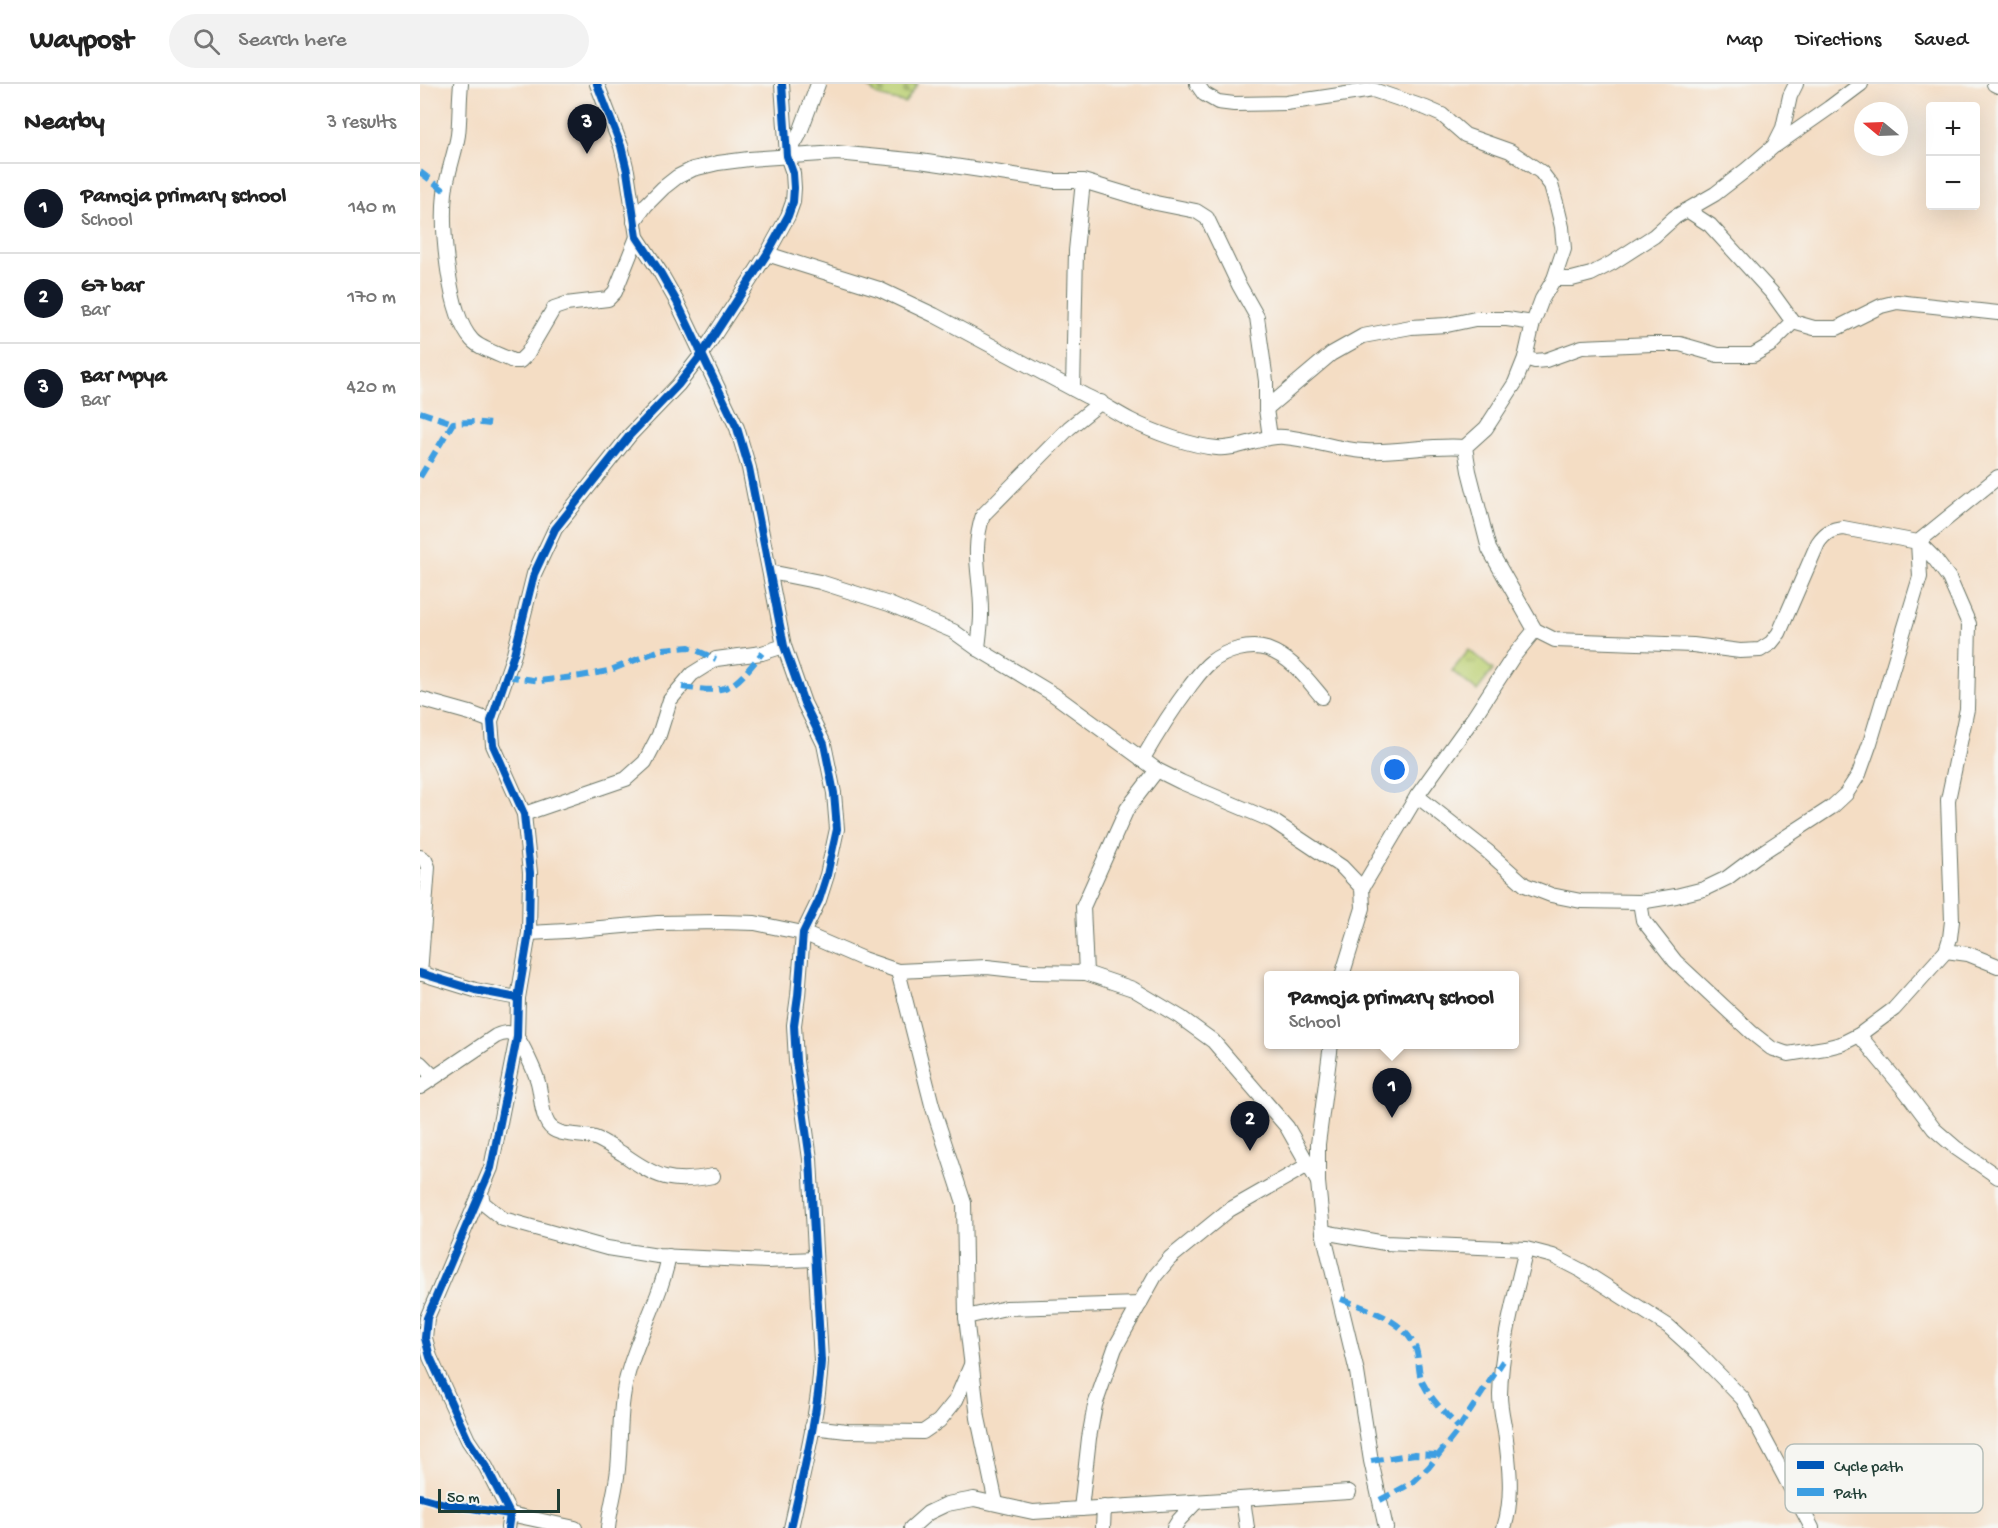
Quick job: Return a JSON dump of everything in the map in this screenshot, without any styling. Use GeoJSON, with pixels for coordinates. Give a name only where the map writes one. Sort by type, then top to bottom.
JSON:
{"type":"FeatureCollection","features":[{"type":"Feature","properties":{"kind":"street"},"geometry":{"type":"LineString","coordinates":[[461,84],[458,136],[445,191],[444,238],[448,273],[456,305],[465,330],[474,342],[513,361],[520,361],[527,354],[554,308],[566,304],[608,299],[615,292],[637,237]]}},
{"type":"Feature","properties":{"kind":"street"},"geometry":{"type":"LineString","coordinates":[[597,84],[621,146],[637,237],[677,302],[737,428],[749,468],[784,646],[804,703],[824,744],[834,793],[837,829],[819,900],[803,933],[794,1025],[796,1061],[810,1159],[821,1361],[812,1427],[791,1528]]}},
{"type":"Feature","properties":{"kind":"street"},"geometry":{"type":"LineString","coordinates":[[575,1528],[509,1521],[486,1467],[468,1440],[455,1412],[430,1357],[425,1338],[427,1318],[491,1168],[517,1037],[518,998],[529,933],[530,873],[524,814],[493,745],[491,721],[514,654],[534,574],[555,530],[630,435],[678,385],[702,354],[767,254],[788,216],[793,202],[793,173],[787,156],[782,84]]}},
{"type":"Feature","properties":{"kind":"street"},"geometry":{"type":"LineString","coordinates":[[787,156],[799,135],[818,84]]}},
{"type":"Feature","properties":{"kind":"street"},"geometry":{"type":"LineString","coordinates":[[767,254],[879,289],[934,315],[1133,421],[1168,436],[1216,448],[1229,448],[1270,437],[1284,437],[1350,450],[1367,451],[1445,445],[1465,447],[1486,428],[1515,383],[1525,358],[1533,323],[1542,299],[1554,279],[1564,249],[1562,227],[1551,185],[1541,172],[1510,151],[1465,135],[1442,115],[1373,87],[1286,103],[1234,104],[1218,102],[1204,94],[1197,84]]}},
{"type":"Feature","properties":{"kind":"street"},"geometry":{"type":"LineString","coordinates":[[1774,146],[1783,128],[1790,96],[1796,84]]}},
{"type":"Feature","properties":{"kind":"street"},"geometry":{"type":"LineString","coordinates":[[1554,279],[1572,279],[1591,274],[1654,236],[1675,217],[1715,194],[1774,146],[1861,84]]}},
{"type":"Feature","properties":{"kind":"street"},"geometry":{"type":"LineString","coordinates":[[1994,84],[1998,86]]}},
{"type":"Feature","properties":{"kind":"street"},"geometry":{"type":"LineString","coordinates":[[634,222],[663,188],[677,177],[693,169],[718,163],[837,153],[978,169],[1054,181],[1083,182],[1156,203],[1196,211],[1207,218],[1257,317],[1266,381],[1266,409],[1270,437]]}},
{"type":"Feature","properties":{"kind":"street"},"geometry":{"type":"LineString","coordinates":[[1073,389],[1076,251],[1083,182]]}},
{"type":"Feature","properties":{"kind":"street"},"geometry":{"type":"LineString","coordinates":[[1687,210],[1710,225],[1772,293],[1793,322],[1814,328],[1837,328],[1881,306],[1898,302],[1998,313]]}},
{"type":"Feature","properties":{"kind":"street"},"geometry":{"type":"LineString","coordinates":[[1266,409],[1331,354],[1363,336],[1411,327],[1447,325],[1475,318],[1533,323]]}},
{"type":"Feature","properties":{"kind":"street"},"geometry":{"type":"LineString","coordinates":[[1525,358],[1535,361],[1545,360],[1582,347],[1652,344],[1680,344],[1718,354],[1753,355],[1770,345],[1793,322]]}},
{"type":"Feature","properties":{"kind":"street"},"geometry":{"type":"LineString","coordinates":[[978,649],[981,614],[975,551],[977,532],[983,515],[1069,428],[1101,402]]}},
{"type":"Feature","properties":{"kind":"street"},"geometry":{"type":"LineString","coordinates":[[1465,447],[1489,549],[1535,630],[1555,640],[1694,645],[1740,651],[1760,650],[1771,643],[1779,633],[1818,543],[1824,534],[1834,528],[1918,542],[1949,578],[1969,624],[1967,709],[1948,800],[1952,921],[1950,938],[1946,951],[1894,1009],[1859,1035],[1841,1044],[1788,1054],[1771,1048],[1675,961],[1643,920],[1640,902]]}},
{"type":"Feature","properties":{"kind":"street"},"geometry":{"type":"LineString","coordinates":[[1918,542],[1998,477]]}},
{"type":"Feature","properties":{"kind":"street"},"geometry":{"type":"LineString","coordinates":[[1417,796],[1526,885],[1551,895],[1581,900],[1640,902],[1685,894],[1722,881],[1832,807],[1846,794],[1859,774],[1920,576],[1918,542]]}},
{"type":"Feature","properties":{"kind":"street"},"geometry":{"type":"LineString","coordinates":[[770,572],[820,582],[889,604],[953,631],[978,649],[1053,694],[1157,770],[1273,821],[1342,867],[1362,888]]}},
{"type":"Feature","properties":{"kind":"street"},"geometry":{"type":"LineString","coordinates":[[1343,971],[1363,908],[1362,888],[1417,796],[1474,717],[1513,657],[1535,630]]}},
{"type":"Feature","properties":{"kind":"street"},"geometry":{"type":"LineString","coordinates":[[524,814],[626,778],[636,772],[645,762],[659,735],[670,700],[692,674],[716,659],[762,653],[784,646]]}},
{"type":"Feature","properties":{"kind":"street"},"geometry":{"type":"LineString","coordinates":[[1142,760],[1163,723],[1195,679],[1210,662],[1235,650],[1255,647],[1273,652],[1302,672],[1322,697]]}},
{"type":"Feature","properties":{"kind":"street"},"geometry":{"type":"LineString","coordinates":[[420,699],[491,721]]}},
{"type":"Feature","properties":{"kind":"street"},"geometry":{"type":"LineString","coordinates":[[1086,973],[1083,907],[1127,809],[1157,770]]}},
{"type":"Feature","properties":{"kind":"street"},"geometry":{"type":"LineString","coordinates":[[420,857],[425,860],[428,867],[420,973],[475,990],[518,998]]}},
{"type":"Feature","properties":{"kind":"street"},"geometry":{"type":"LineString","coordinates":[[529,933],[566,932],[658,923],[754,923],[803,933],[863,959],[898,971],[987,967],[1034,972],[1086,973],[1133,989],[1180,1017],[1213,1041],[1287,1127],[1318,1182]]}},
{"type":"Feature","properties":{"kind":"street"},"geometry":{"type":"LineString","coordinates":[[1946,951],[1968,954],[1998,966]]}},
{"type":"Feature","properties":{"kind":"street"},"geometry":{"type":"LineString","coordinates":[[898,971],[932,1105],[964,1203],[966,1317],[971,1364],[978,1418],[996,1503]]}},
{"type":"Feature","properties":{"kind":"street"},"geometry":{"type":"LineString","coordinates":[[420,1087],[496,1036],[503,1033],[517,1037],[537,1079],[544,1113],[551,1128],[560,1133],[597,1138],[646,1170],[663,1177],[692,1180],[712,1176]]}},
{"type":"Feature","properties":{"kind":"street"},"geometry":{"type":"LineString","coordinates":[[1859,1035],[1934,1130],[1998,1177]]}},
{"type":"Feature","properties":{"kind":"street"},"geometry":{"type":"LineString","coordinates":[[1329,1049],[1318,1144],[1318,1182],[1323,1232],[1357,1372],[1371,1461],[1386,1528]]}},
{"type":"Feature","properties":{"kind":"street"},"geometry":{"type":"LineString","coordinates":[[420,1063],[434,1077]]}},
{"type":"Feature","properties":{"kind":"street"},"geometry":{"type":"LineString","coordinates":[[1081,1509],[1095,1405],[1115,1348],[1155,1276],[1164,1265],[1228,1210],[1308,1165]]}},
{"type":"Feature","properties":{"kind":"street"},"geometry":{"type":"LineString","coordinates":[[481,1193],[483,1203],[503,1219],[607,1248],[669,1256],[768,1261],[815,1259]]}},
{"type":"Feature","properties":{"kind":"street"},"geometry":{"type":"LineString","coordinates":[[1323,1232],[1385,1243],[1526,1249],[1553,1256],[1582,1271],[1668,1326],[1699,1354],[1743,1399],[1785,1478]]}},
{"type":"Feature","properties":{"kind":"street"},"geometry":{"type":"LineString","coordinates":[[1504,1528],[1510,1490],[1508,1453],[1500,1396],[1509,1325],[1526,1249]]}},
{"type":"Feature","properties":{"kind":"street"},"geometry":{"type":"LineString","coordinates":[[608,1528],[618,1471],[625,1384],[646,1322],[659,1296],[669,1256]]}},
{"type":"Feature","properties":{"kind":"street"},"geometry":{"type":"LineString","coordinates":[[966,1317],[1006,1308],[1140,1304]]}},
{"type":"Feature","properties":{"kind":"street"},"geometry":{"type":"LineString","coordinates":[[812,1427],[847,1431],[923,1432],[939,1421],[956,1400],[971,1364]]}},
{"type":"Feature","properties":{"kind":"street"},"geometry":{"type":"LineString","coordinates":[[911,1528],[928,1513],[946,1504],[974,1499],[1033,1512],[1349,1492]]}},
{"type":"Feature","properties":{"kind":"street"},"geometry":{"type":"LineString","coordinates":[[1243,1499],[1247,1528]]}},
{"type":"Feature","properties":{"kind":"street"},"geometry":{"type":"LineString","coordinates":[[1174,1528],[1196,1502]]}},
{"type":"Feature","properties":{"kind":"street"},"geometry":{"type":"LineString","coordinates":[[1103,1528],[1104,1507]]}},
{"type":"Feature","properties":{"kind":"street"},"geometry":{"type":"LineString","coordinates":[[1804,1513],[1812,1528]]}},
{"type":"Feature","properties":{"kind":"green space"},"geometry":{"type":"Polygon","coordinates":[[[865,84],[918,84],[905,103],[878,96],[865,84]]]}},
{"type":"Feature","properties":{"kind":"green space"},"geometry":{"type":"Polygon","coordinates":[[[1469,650],[1493,670],[1477,691],[1452,671],[1469,650]]]}},
{"type":"Feature","properties":{"kind":"marked path"},"geometry":{"type":"LineString","coordinates":[[420,172],[445,191]]}},
{"type":"Feature","properties":{"kind":"marked path"},"geometry":{"type":"LineString","coordinates":[[420,412],[453,423]]}},
{"type":"Feature","properties":{"kind":"marked path"},"geometry":{"type":"LineString","coordinates":[[420,477],[453,423],[490,424]]}},
{"type":"Feature","properties":{"kind":"marked path"},"geometry":{"type":"LineString","coordinates":[[506,676],[540,681],[581,676],[608,671],[663,649],[689,647],[716,659]]}},
{"type":"Feature","properties":{"kind":"marked path"},"geometry":{"type":"LineString","coordinates":[[682,687],[711,690],[729,686],[744,675],[762,653]]}},
{"type":"Feature","properties":{"kind":"marked path"},"geometry":{"type":"LineString","coordinates":[[1341,1299],[1384,1317],[1403,1330],[1416,1349],[1420,1376],[1427,1391],[1459,1428]]}},
{"type":"Feature","properties":{"kind":"marked path"},"geometry":{"type":"LineString","coordinates":[[1380,1500],[1412,1483],[1429,1467],[1455,1434],[1503,1361]]}},
{"type":"Feature","properties":{"kind":"marked path"},"geometry":{"type":"LineString","coordinates":[[1371,1461],[1415,1454],[1439,1455]]}},
{"type":"Feature","properties":{"kind":"cycle path"},"geometry":{"type":"LineString","coordinates":[[597,84],[621,146],[637,237],[677,302],[737,428],[749,468],[784,646],[804,703],[824,744],[834,793],[837,829],[819,900],[803,933],[794,1025],[796,1061],[810,1159],[821,1361],[813,1424],[791,1528]]}},
{"type":"Feature","properties":{"kind":"cycle path"},"geometry":{"type":"LineString","coordinates":[[508,1528],[510,1514],[486,1467],[468,1440],[430,1357],[425,1338],[427,1318],[491,1168],[517,1037],[518,998],[529,933],[530,873],[524,814],[493,745],[491,721],[514,654],[534,574],[555,529],[630,435],[678,385],[702,354],[767,254],[788,216],[793,202],[794,188],[793,173],[787,156],[782,84]]}},
{"type":"Feature","properties":{"kind":"cycle path"},"geometry":{"type":"LineString","coordinates":[[420,973],[475,990],[518,998]]}},
{"type":"Feature","properties":{"kind":"cycle path"},"geometry":{"type":"LineString","coordinates":[[420,1497],[445,1504],[510,1514]]}},
{"type":"Feature","properties":{"kind":"place","name":"Bar Mpya"},"geometry":{"type":"Point","coordinates":[587,154]}},
{"type":"Feature","properties":{"kind":"place","name":"Pamoja primary school"},"geometry":{"type":"Point","coordinates":[1392,1118]}},
{"type":"Feature","properties":{"kind":"place","name":"G7 bar"},"geometry":{"type":"Point","coordinates":[1250,1151]}}]}
